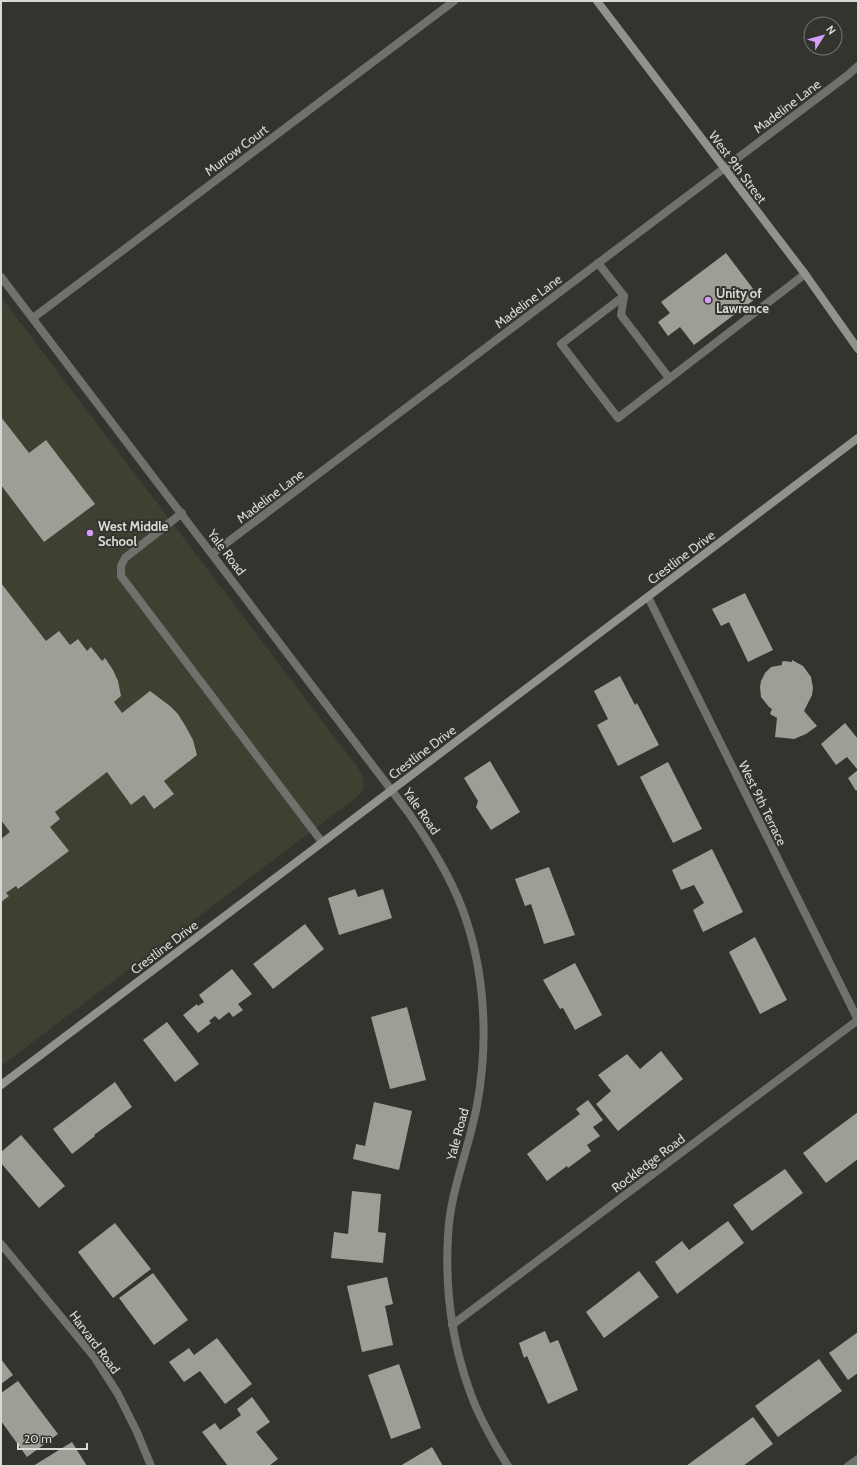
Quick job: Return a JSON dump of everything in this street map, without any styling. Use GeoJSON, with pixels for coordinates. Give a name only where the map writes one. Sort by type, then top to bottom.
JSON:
{"type":"FeatureCollection","features":[{"type":"Feature","properties":{"kind":"street","name":"Murrow Court"},"geometry":{"type":"LineString","coordinates":[[33,318],[454,1]]}},
{"type":"Feature","properties":{"kind":"street","name":"West 9th Street"},"geometry":{"type":"LineString","coordinates":[[597,1],[805,274],[858,349]]}},
{"type":"Feature","properties":{"kind":"street","name":"Madeline Lane"},"geometry":{"type":"LineString","coordinates":[[212,554],[858,66]]}},
{"type":"Feature","properties":{"kind":"street"},"geometry":{"type":"LineString","coordinates":[[598,263],[624,296],[621,316],[669,378]]}},
{"type":"Feature","properties":{"kind":"street"},"geometry":{"type":"LineString","coordinates":[[624,296],[561,344],[618,418],[805,274]]}},
{"type":"Feature","properties":{"kind":"street","name":"Yale Road"},"geometry":{"type":"LineString","coordinates":[[1,277],[392,789],[429,842],[462,908],[473,944],[480,985],[484,1023],[483,1063],[470,1138],[459,1172],[448,1236],[448,1281],[452,1325],[469,1390],[484,1424],[508,1466]]}},
{"type":"Feature","properties":{"kind":"street","name":"Crestline Drive"},"geometry":{"type":"LineString","coordinates":[[1,1085],[858,438]]}},
{"type":"Feature","properties":{"kind":"street"},"geometry":{"type":"LineString","coordinates":[[182,513],[125,558],[121,566],[121,576],[322,842]]}},
{"type":"Feature","properties":{"kind":"street","name":"West 9th Terrace"},"geometry":{"type":"LineString","coordinates":[[648,597],[858,1020]]}},
{"type":"Feature","properties":{"kind":"street","name":"Rockledge Road"},"geometry":{"type":"LineString","coordinates":[[452,1325],[858,1020]]}},
{"type":"Feature","properties":{"kind":"street","name":"Harvard Road"},"geometry":{"type":"LineString","coordinates":[[1,1244],[95,1358],[118,1394],[137,1432],[151,1466]]}},
{"type":"Feature","properties":{"kind":"street"},"geometry":{"type":"LineString","coordinates":[[848,1466],[858,1459]]}},
{"type":"Feature","properties":{"kind":"shaded area","name":"West Middle School"},"geometry":{"type":"Polygon","coordinates":[[[1,297],[358,768],[362,775],[364,784],[362,791],[358,796],[1,1066],[1,297]]]}},
{"type":"Feature","properties":{"kind":"building","name":"Unity of Lawrence"},"geometry":{"type":"Polygon","coordinates":[[[726,253],[754,290],[750,293],[755,299],[694,345],[680,327],[668,336],[658,322],[670,313],[661,302],[726,253]]]}},
{"type":"Feature","properties":{"kind":"building"},"geometry":{"type":"Polygon","coordinates":[[[1,417],[29,453],[46,440],[95,504],[44,542],[1,485],[1,417]]]}},
{"type":"Feature","properties":{"kind":"building"},"geometry":{"type":"Polygon","coordinates":[[[1,583],[46,641],[59,631],[70,645],[78,639],[87,651],[91,647],[102,661],[105,658],[118,681],[121,696],[114,702],[122,713],[150,691],[170,706],[178,714],[186,727],[193,740],[197,755],[164,781],[174,794],[154,809],[144,795],[131,805],[107,772],[55,812],[60,819],[50,827],[69,851],[18,889],[16,886],[6,893],[9,896],[1,902],[1,839],[10,832],[1,820],[1,583]]]}},
{"type":"Feature","properties":{"kind":"building"},"geometry":{"type":"Polygon","coordinates":[[[745,593],[773,650],[748,662],[729,622],[721,626],[712,609],[745,593]]]}},
{"type":"Feature","properties":{"kind":"building"},"geometry":{"type":"Polygon","coordinates":[[[792,660],[803,666],[811,677],[813,688],[812,695],[804,711],[817,726],[806,734],[794,739],[775,737],[777,718],[770,714],[772,709],[761,697],[760,687],[765,673],[771,667],[782,665],[782,662],[784,661],[792,662],[792,660]]]}},
{"type":"Feature","properties":{"kind":"building"},"geometry":{"type":"Polygon","coordinates":[[[620,676],[635,705],[637,703],[659,745],[618,766],[597,725],[608,719],[594,691],[620,676]]]}},
{"type":"Feature","properties":{"kind":"building"},"geometry":{"type":"Polygon","coordinates":[[[845,723],[858,739],[858,770],[847,757],[836,765],[821,744],[845,723]]]}},
{"type":"Feature","properties":{"kind":"building"},"geometry":{"type":"Polygon","coordinates":[[[490,761],[520,812],[491,830],[476,807],[478,801],[464,778],[490,761]]]}},
{"type":"Feature","properties":{"kind":"building"},"geometry":{"type":"Polygon","coordinates":[[[668,762],[702,829],[673,843],[640,777],[668,762]]]}},
{"type":"Feature","properties":{"kind":"building"},"geometry":{"type":"Polygon","coordinates":[[[858,770],[858,789],[856,791],[848,778],[858,770]]]}},
{"type":"Feature","properties":{"kind":"building"},"geometry":{"type":"Polygon","coordinates":[[[712,849],[743,912],[703,932],[693,910],[704,903],[694,885],[681,890],[672,870],[712,849]]]}},
{"type":"Feature","properties":{"kind":"building"},"geometry":{"type":"Polygon","coordinates":[[[549,867],[575,935],[544,944],[531,904],[525,906],[515,879],[549,867]]]}},
{"type":"Feature","properties":{"kind":"building"},"geometry":{"type":"Polygon","coordinates":[[[355,889],[358,897],[383,889],[392,918],[339,935],[328,898],[355,889]]]}},
{"type":"Feature","properties":{"kind":"building"},"geometry":{"type":"Polygon","coordinates":[[[305,924],[324,949],[273,989],[253,964],[305,924]]]}},
{"type":"Feature","properties":{"kind":"building"},"geometry":{"type":"Polygon","coordinates":[[[755,937],[787,1000],[760,1014],[729,952],[755,937]]]}},
{"type":"Feature","properties":{"kind":"building"},"geometry":{"type":"Polygon","coordinates":[[[575,963],[602,1015],[575,1030],[563,1008],[560,1009],[543,980],[575,963]]]}},
{"type":"Feature","properties":{"kind":"building"},"geometry":{"type":"Polygon","coordinates":[[[232,969],[252,994],[238,1004],[243,1010],[233,1017],[229,1012],[219,1020],[215,1016],[209,1021],[211,1023],[198,1033],[183,1015],[197,1004],[198,1006],[204,1002],[199,995],[232,969]]]}},
{"type":"Feature","properties":{"kind":"building"},"geometry":{"type":"Polygon","coordinates":[[[407,1007],[426,1080],[390,1089],[371,1017],[407,1007]]]}},
{"type":"Feature","properties":{"kind":"building"},"geometry":{"type":"Polygon","coordinates":[[[167,1022],[199,1064],[175,1082],[143,1040],[167,1022]]]}},
{"type":"Feature","properties":{"kind":"building"},"geometry":{"type":"Polygon","coordinates":[[[661,1051],[683,1079],[618,1131],[596,1104],[611,1091],[598,1075],[627,1054],[640,1069],[661,1051]]]}},
{"type":"Feature","properties":{"kind":"building"},"geometry":{"type":"Polygon","coordinates":[[[115,1082],[132,1107],[94,1135],[95,1136],[72,1154],[53,1129],[115,1082]]]}},
{"type":"Feature","properties":{"kind":"building"},"geometry":{"type":"Polygon","coordinates":[[[588,1100],[603,1120],[593,1127],[600,1136],[587,1145],[591,1151],[547,1181],[527,1154],[580,1114],[576,1109],[588,1100]]]}},
{"type":"Feature","properties":{"kind":"building"},"geometry":{"type":"Polygon","coordinates":[[[374,1102],[412,1111],[399,1170],[353,1159],[356,1144],[365,1146],[374,1102]]]}},
{"type":"Feature","properties":{"kind":"building"},"geometry":{"type":"Polygon","coordinates":[[[858,1112],[858,1159],[826,1183],[803,1153],[858,1112]]]}},
{"type":"Feature","properties":{"kind":"building"},"geometry":{"type":"Polygon","coordinates":[[[21,1135],[65,1186],[39,1208],[1,1163],[1,1152],[21,1135]]]}},
{"type":"Feature","properties":{"kind":"building"},"geometry":{"type":"Polygon","coordinates":[[[785,1169],[803,1193],[752,1231],[733,1205],[785,1169]]]}},
{"type":"Feature","properties":{"kind":"building"},"geometry":{"type":"Polygon","coordinates":[[[352,1191],[381,1194],[378,1232],[386,1233],[383,1263],[331,1258],[334,1232],[348,1234],[352,1191]]]}},
{"type":"Feature","properties":{"kind":"building"},"geometry":{"type":"Polygon","coordinates":[[[728,1221],[744,1243],[677,1294],[655,1262],[682,1241],[689,1250],[728,1221]]]}},
{"type":"Feature","properties":{"kind":"building"},"geometry":{"type":"Polygon","coordinates":[[[115,1223],[151,1269],[113,1298],[78,1252],[115,1223]]]}},
{"type":"Feature","properties":{"kind":"building"},"geometry":{"type":"Polygon","coordinates":[[[639,1271],[659,1297],[604,1338],[586,1312],[639,1271]]]}},
{"type":"Feature","properties":{"kind":"building"},"geometry":{"type":"Polygon","coordinates":[[[153,1273],[188,1320],[154,1345],[119,1298],[153,1273]]]}},
{"type":"Feature","properties":{"kind":"building"},"geometry":{"type":"Polygon","coordinates":[[[387,1277],[393,1304],[385,1306],[393,1345],[362,1352],[347,1286],[387,1277]]]}},
{"type":"Feature","properties":{"kind":"building"},"geometry":{"type":"Polygon","coordinates":[[[545,1331],[550,1343],[558,1340],[578,1390],[548,1404],[527,1356],[524,1358],[519,1343],[545,1331]]]}},
{"type":"Feature","properties":{"kind":"building"},"geometry":{"type":"Polygon","coordinates":[[[858,1332],[858,1373],[848,1380],[829,1353],[858,1332]]]}},
{"type":"Feature","properties":{"kind":"building"},"geometry":{"type":"Polygon","coordinates":[[[217,1338],[252,1384],[225,1404],[200,1371],[184,1382],[169,1362],[189,1348],[194,1355],[217,1338]]]}},
{"type":"Feature","properties":{"kind":"building"},"geometry":{"type":"Polygon","coordinates":[[[1,1359],[13,1375],[1,1384],[1,1359]]]}},
{"type":"Feature","properties":{"kind":"building"},"geometry":{"type":"Polygon","coordinates":[[[819,1359],[842,1391],[778,1437],[755,1406],[819,1359]]]}},
{"type":"Feature","properties":{"kind":"building"},"geometry":{"type":"Polygon","coordinates":[[[399,1364],[421,1428],[391,1439],[368,1375],[399,1364]]]}},
{"type":"Feature","properties":{"kind":"building"},"geometry":{"type":"Polygon","coordinates":[[[18,1381],[58,1434],[27,1457],[1,1421],[1,1393],[18,1381]]]}},
{"type":"Feature","properties":{"kind":"building"},"geometry":{"type":"Polygon","coordinates":[[[252,1397],[270,1422],[256,1432],[278,1459],[269,1466],[228,1466],[202,1432],[215,1423],[220,1430],[241,1415],[237,1409],[252,1397]]]}},
{"type":"Feature","properties":{"kind":"building"},"geometry":{"type":"Polygon","coordinates":[[[753,1417],[773,1444],[743,1466],[686,1466],[753,1417]]]}},
{"type":"Feature","properties":{"kind":"building"},"geometry":{"type":"Polygon","coordinates":[[[72,1442],[87,1466],[33,1466],[72,1442]]]}},
{"type":"Feature","properties":{"kind":"building"},"geometry":{"type":"Polygon","coordinates":[[[432,1447],[443,1466],[400,1466],[432,1447]]]}},
{"type":"Feature","properties":{"kind":"place","name":"Unity of Lawrence"},"geometry":{"type":"Point","coordinates":[708,300]}},
{"type":"Feature","properties":{"kind":"place","name":"West Middle School"},"geometry":{"type":"Point","coordinates":[90,533]}}]}
